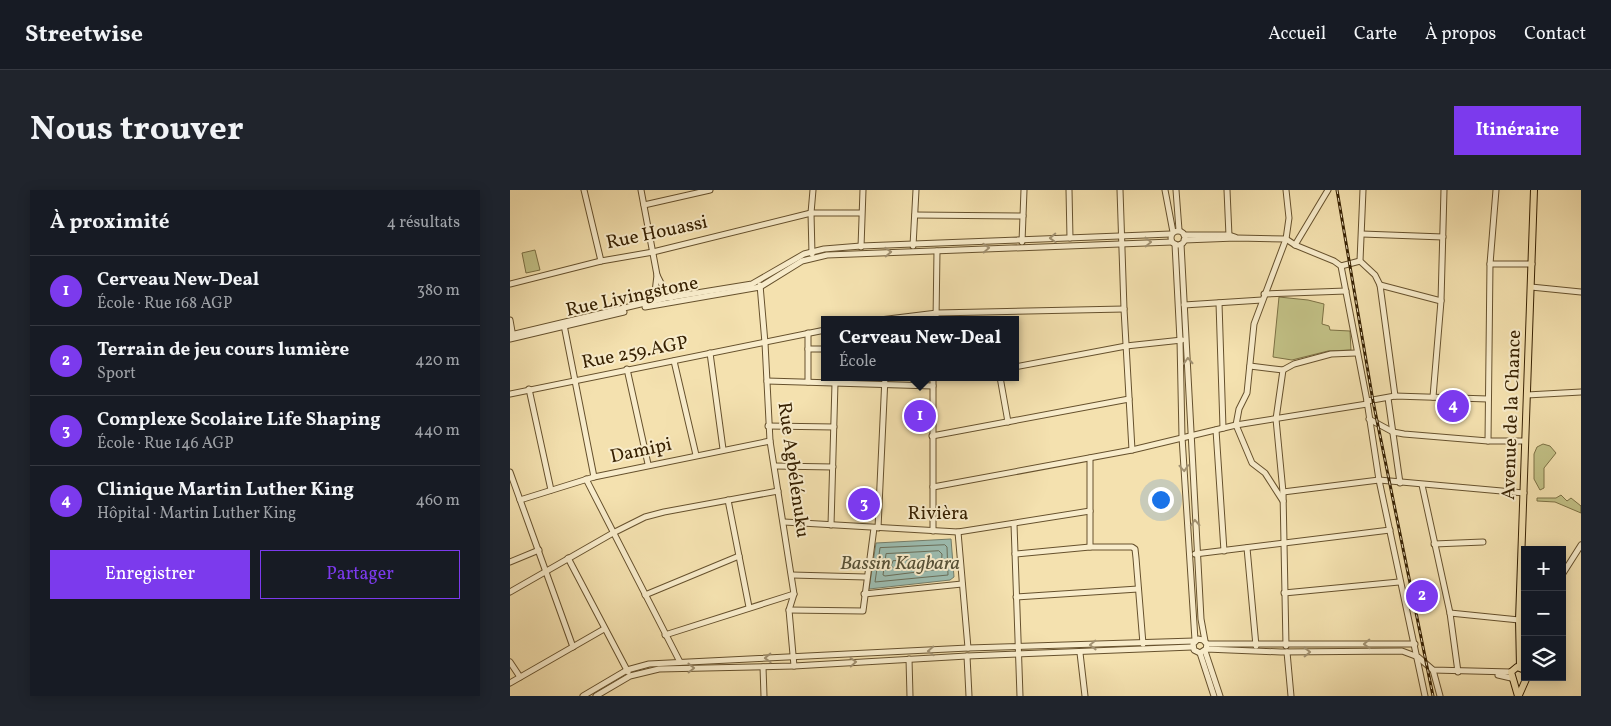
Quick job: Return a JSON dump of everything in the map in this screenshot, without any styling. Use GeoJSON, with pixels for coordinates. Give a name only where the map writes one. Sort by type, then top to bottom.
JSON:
{"type":"FeatureCollection","features":[{"type":"Feature","properties":{"kind":"main road","name":"Avenue de la Chance"},"geometry":{"type":"LineString","coordinates":[[1518,696],[1534,190]]}},
{"type":"Feature","properties":{"kind":"main road","name":"Avenue de la Chance"},"geometry":{"type":"LineString","coordinates":[[1518,696],[1525,681]]}},
{"type":"Feature","properties":{"kind":"street"},"geometry":{"type":"LineString","coordinates":[[584,190],[601,261]]}},
{"type":"Feature","properties":{"kind":"street"},"geometry":{"type":"LineString","coordinates":[[641,190],[657,275],[654,301]]}},
{"type":"Feature","properties":{"kind":"street"},"geometry":{"type":"LineString","coordinates":[[644,205],[710,190]]}},
{"type":"Feature","properties":{"kind":"street"},"geometry":{"type":"LineString","coordinates":[[812,255],[811,213],[813,190]]}},
{"type":"Feature","properties":{"kind":"street"},"geometry":{"type":"LineString","coordinates":[[861,252],[863,190]]}},
{"type":"Feature","properties":{"kind":"street"},"geometry":{"type":"LineString","coordinates":[[912,251],[916,190]]}},
{"type":"Feature","properties":{"kind":"street"},"geometry":{"type":"LineString","coordinates":[[1022,247],[1024,190]]}},
{"type":"Feature","properties":{"kind":"street"},"geometry":{"type":"LineString","coordinates":[[1069,190],[1070,238]]}},
{"type":"Feature","properties":{"kind":"street"},"geometry":{"type":"LineString","coordinates":[[1120,190],[1132,450]]}},
{"type":"Feature","properties":{"kind":"street"},"geometry":{"type":"LineString","coordinates":[[1165,190],[1175,232],[1183,240],[1194,554],[1195,641],[1192,648]]}},
{"type":"Feature","properties":{"kind":"street"},"geometry":{"type":"LineString","coordinates":[[1176,190],[1173,243],[1180,340],[1182,437],[1204,648],[1214,696]]}},
{"type":"Feature","properties":{"kind":"street"},"geometry":{"type":"LineString","coordinates":[[1227,190],[1229,237]]}},
{"type":"Feature","properties":{"kind":"street"},"geometry":{"type":"LineString","coordinates":[[1283,501],[1265,473],[1252,463],[1236,425],[1238,409],[1247,393],[1254,324],[1286,239],[1289,218],[1286,190]]}},
{"type":"Feature","properties":{"kind":"street"},"geometry":{"type":"LineString","coordinates":[[1294,245],[1328,190]]}},
{"type":"Feature","properties":{"kind":"street"},"geometry":{"type":"LineString","coordinates":[[1360,262],[1363,190]]}},
{"type":"Feature","properties":{"kind":"street"},"geometry":{"type":"LineString","coordinates":[[1433,397],[1441,301],[1444,190]]}},
{"type":"Feature","properties":{"kind":"street"},"geometry":{"type":"LineString","coordinates":[[1488,441],[1490,264],[1496,190]]}},
{"type":"Feature","properties":{"kind":"street","name":"Rue Houassi"},"geometry":{"type":"LineString","coordinates":[[510,284],[601,261],[653,252],[811,213],[861,213]]}},
{"type":"Feature","properties":{"kind":"street"},"geometry":{"type":"LineString","coordinates":[[915,215],[1023,216]]}},
{"type":"Feature","properties":{"kind":"street"},"geometry":{"type":"LineString","coordinates":[[812,255],[1022,247],[1122,239],[1175,232]]}},
{"type":"Feature","properties":{"kind":"street"},"geometry":{"type":"LineString","coordinates":[[1362,234],[1443,237]]}},
{"type":"Feature","properties":{"kind":"street"},"geometry":{"type":"LineString","coordinates":[[760,284],[812,255],[861,246],[1070,238],[1122,239],[1173,243],[1183,240],[1229,237],[1286,239],[1294,245],[1334,261],[1341,266],[1344,273],[1356,353],[1367,403],[1379,480],[1399,582],[1418,657],[1425,696]]}},
{"type":"Feature","properties":{"kind":"street"},"geometry":{"type":"LineString","coordinates":[[937,316],[938,251]]}},
{"type":"Feature","properties":{"kind":"street"},"geometry":{"type":"LineString","coordinates":[[1341,266],[1360,262]]}},
{"type":"Feature","properties":{"kind":"street"},"geometry":{"type":"LineString","coordinates":[[1360,262],[1378,279],[1380,285],[1395,396]]}},
{"type":"Feature","properties":{"kind":"street"},"geometry":{"type":"LineString","coordinates":[[1490,264],[1532,264]]}},
{"type":"Feature","properties":{"kind":"street"},"geometry":{"type":"LineString","coordinates":[[657,275],[668,299]]}},
{"type":"Feature","properties":{"kind":"street","name":"Rue Livingstone"},"geometry":{"type":"LineString","coordinates":[[564,325],[654,301],[760,284]]}},
{"type":"Feature","properties":{"kind":"street","name":"Rue Agbélénuku"},"geometry":{"type":"LineString","coordinates":[[760,284],[765,343],[768,426],[794,594],[789,610],[794,666]]}},
{"type":"Feature","properties":{"kind":"street"},"geometry":{"type":"LineString","coordinates":[[1380,285],[1441,301]]}},
{"type":"Feature","properties":{"kind":"street"},"geometry":{"type":"LineString","coordinates":[[1531,288],[1581,292]]}},
{"type":"Feature","properties":{"kind":"street"},"geometry":{"type":"LineString","coordinates":[[1184,305],[1219,303],[1263,297],[1346,292]]}},
{"type":"Feature","properties":{"kind":"street","name":"Rue Livingstone"},"geometry":{"type":"LineString","coordinates":[[512,337],[668,299]]}},
{"type":"Feature","properties":{"kind":"street"},"geometry":{"type":"LineString","coordinates":[[1219,303],[1223,428]]}},
{"type":"Feature","properties":{"kind":"street"},"geometry":{"type":"LineString","coordinates":[[912,316],[937,313],[1124,309]]}},
{"type":"Feature","properties":{"kind":"street"},"geometry":{"type":"LineString","coordinates":[[510,320],[512,337]]}},
{"type":"Feature","properties":{"kind":"street"},"geometry":{"type":"LineString","coordinates":[[564,325],[594,476]]}},
{"type":"Feature","properties":{"kind":"street","name":"Rue 259.AGP"},"geometry":{"type":"LineString","coordinates":[[510,394],[821,331]]}},
{"type":"Feature","properties":{"kind":"street"},"geometry":{"type":"LineString","coordinates":[[808,333],[808,382]]}},
{"type":"Feature","properties":{"kind":"street"},"geometry":{"type":"LineString","coordinates":[[1019,366],[1126,346],[1186,339]]}},
{"type":"Feature","properties":{"kind":"street"},"geometry":{"type":"LineString","coordinates":[[808,349],[821,349]]}},
{"type":"Feature","properties":{"kind":"street"},"geometry":{"type":"LineString","coordinates":[[710,353],[723,449]]}},
{"type":"Feature","properties":{"kind":"street"},"geometry":{"type":"LineString","coordinates":[[1250,366],[1283,370],[1294,364],[1331,354],[1356,353]]}},
{"type":"Feature","properties":{"kind":"street"},"geometry":{"type":"LineString","coordinates":[[674,361],[696,455]]}},
{"type":"Feature","properties":{"kind":"street"},"geometry":{"type":"LineString","coordinates":[[627,369],[648,464]]}},
{"type":"Feature","properties":{"kind":"street"},"geometry":{"type":"LineString","coordinates":[[1283,370],[1276,419],[1283,501],[1286,646]]}},
{"type":"Feature","properties":{"kind":"street"},"geometry":{"type":"LineString","coordinates":[[767,381],[933,386]]}},
{"type":"Feature","properties":{"kind":"street"},"geometry":{"type":"LineString","coordinates":[[933,381],[933,531]]}},
{"type":"Feature","properties":{"kind":"street"},"geometry":{"type":"LineString","coordinates":[[1001,381],[1008,422]]}},
{"type":"Feature","properties":{"kind":"street"},"geometry":{"type":"LineString","coordinates":[[831,526],[835,383]]}},
{"type":"Feature","properties":{"kind":"street"},"geometry":{"type":"LineString","coordinates":[[789,610],[863,611],[866,577],[876,528],[885,384]]}},
{"type":"Feature","properties":{"kind":"street"},"geometry":{"type":"LineString","coordinates":[[529,389],[551,490]]}},
{"type":"Feature","properties":{"kind":"street"},"geometry":{"type":"LineString","coordinates":[[1527,395],[1581,392]]}},
{"type":"Feature","properties":{"kind":"street"},"geometry":{"type":"LineString","coordinates":[[933,487],[1132,450],[1236,425],[1367,403],[1395,396],[1488,399]]}},
{"type":"Feature","properties":{"kind":"street"},"geometry":{"type":"LineString","coordinates":[[1388,398],[1400,483]]}},
{"type":"Feature","properties":{"kind":"street"},"geometry":{"type":"LineString","coordinates":[[932,436],[1129,399]]}},
{"type":"Feature","properties":{"kind":"street"},"geometry":{"type":"LineString","coordinates":[[1369,418],[1393,432],[1488,441],[1525,441]]}},
{"type":"Feature","properties":{"kind":"street"},"geometry":{"type":"LineString","coordinates":[[768,426],[834,427]]}},
{"type":"Feature","properties":{"kind":"street"},"geometry":{"type":"LineString","coordinates":[[1216,430],[1224,551]]}},
{"type":"Feature","properties":{"kind":"street","name":"Damipi"},"geometry":{"type":"LineString","coordinates":[[520,500],[594,476],[770,440]]}},
{"type":"Feature","properties":{"kind":"street"},"geometry":{"type":"LineString","coordinates":[[1090,458],[1090,547]]}},
{"type":"Feature","properties":{"kind":"street"},"geometry":{"type":"LineString","coordinates":[[775,466],[833,467]]}},
{"type":"Feature","properties":{"kind":"street"},"geometry":{"type":"LineString","coordinates":[[510,472],[573,647]]}},
{"type":"Feature","properties":{"kind":"street"},"geometry":{"type":"LineString","coordinates":[[586,479],[680,662]]}},
{"type":"Feature","properties":{"kind":"street"},"geometry":{"type":"LineString","coordinates":[[1282,492],[1379,480],[1524,493]]}},
{"type":"Feature","properties":{"kind":"street"},"geometry":{"type":"LineString","coordinates":[[1422,485],[1450,613],[1458,672]]}},
{"type":"Feature","properties":{"kind":"street"},"geometry":{"type":"LineString","coordinates":[[510,592],[547,573],[568,558],[613,533],[645,518],[664,512],[778,491]]}},
{"type":"Feature","properties":{"kind":"street"},"geometry":{"type":"LineString","coordinates":[[728,500],[749,607]]}},
{"type":"Feature","properties":{"kind":"street","name":"Rivièra"},"geometry":{"type":"LineString","coordinates":[[784,522],[958,532],[1090,511]]}},
{"type":"Feature","properties":{"kind":"street"},"geometry":{"type":"LineString","coordinates":[[1014,524],[1020,696]]}},
{"type":"Feature","properties":{"kind":"street"},"geometry":{"type":"LineString","coordinates":[[1194,554],[1390,530]]}},
{"type":"Feature","properties":{"kind":"street"},"geometry":{"type":"LineString","coordinates":[[958,532],[968,648]]}},
{"type":"Feature","properties":{"kind":"street"},"geometry":{"type":"LineString","coordinates":[[1434,544],[1483,542]]}},
{"type":"Feature","properties":{"kind":"street"},"geometry":{"type":"LineString","coordinates":[[1015,554],[1129,545],[1135,549],[1144,644]]}},
{"type":"Feature","properties":{"kind":"street"},"geometry":{"type":"LineString","coordinates":[[1566,569],[1581,545]]}},
{"type":"Feature","properties":{"kind":"street"},"geometry":{"type":"LineString","coordinates":[[1247,548],[1256,646]]}},
{"type":"Feature","properties":{"kind":"street"},"geometry":{"type":"LineString","coordinates":[[510,562],[539,550]]}},
{"type":"Feature","properties":{"kind":"street"},"geometry":{"type":"LineString","coordinates":[[645,595],[739,556]]}},
{"type":"Feature","properties":{"kind":"street"},"geometry":{"type":"LineString","coordinates":[[568,558],[630,676]]}},
{"type":"Feature","properties":{"kind":"street"},"geometry":{"type":"LineString","coordinates":[[792,575],[866,577]]}},
{"type":"Feature","properties":{"kind":"street"},"geometry":{"type":"LineString","coordinates":[[1284,594],[1399,582]]}},
{"type":"Feature","properties":{"kind":"street"},"geometry":{"type":"LineString","coordinates":[[864,594],[962,584]]}},
{"type":"Feature","properties":{"kind":"street"},"geometry":{"type":"LineString","coordinates":[[1016,596],[1138,589]]}},
{"type":"Feature","properties":{"kind":"street"},"geometry":{"type":"LineString","coordinates":[[665,634],[794,594]]}},
{"type":"Feature","properties":{"kind":"street"},"geometry":{"type":"LineString","coordinates":[[1450,613],[1519,620]]}},
{"type":"Feature","properties":{"kind":"street"},"geometry":{"type":"LineString","coordinates":[[510,683],[604,629]]}},
{"type":"Feature","properties":{"kind":"street"},"geometry":{"type":"LineString","coordinates":[[583,696],[627,670],[649,664],[968,648],[1144,644],[1195,641],[1200,639],[1220,696]]}},
{"type":"Feature","properties":{"kind":"street"},"geometry":{"type":"LineString","coordinates":[[596,696],[630,676],[659,669],[794,666],[967,656],[1192,648],[1415,644]]}},
{"type":"Feature","properties":{"kind":"street"},"geometry":{"type":"LineString","coordinates":[[1204,648],[1287,652],[1402,652],[1418,657],[1433,670],[1440,696]]}},
{"type":"Feature","properties":{"kind":"street"},"geometry":{"type":"LineString","coordinates":[[1287,652],[1291,696]]}},
{"type":"Feature","properties":{"kind":"street"},"geometry":{"type":"LineString","coordinates":[[1080,653],[1084,696]]}},
{"type":"Feature","properties":{"kind":"street"},"geometry":{"type":"LineString","coordinates":[[967,656],[969,696]]}},
{"type":"Feature","properties":{"kind":"street"},"geometry":{"type":"LineString","coordinates":[[909,659],[910,696]]}},
{"type":"Feature","properties":{"kind":"street"},"geometry":{"type":"LineString","coordinates":[[510,662],[520,677]]}},
{"type":"Feature","properties":{"kind":"street"},"geometry":{"type":"LineString","coordinates":[[764,667],[764,696]]}},
{"type":"Feature","properties":{"kind":"street"},"geometry":{"type":"LineString","coordinates":[[1433,670],[1492,673],[1518,671]]}},
{"type":"Feature","properties":{"kind":"shaded area"},"geometry":{"type":"Polygon","coordinates":[[[535,250],[540,270],[526,273],[522,253],[535,250]]]}},
{"type":"Feature","properties":{"kind":"shaded area"},"geometry":{"type":"Polygon","coordinates":[[[1279,297],[1324,304],[1322,324],[1329,326],[1330,330],[1350,331],[1351,350],[1328,351],[1292,360],[1273,357],[1279,297]]]}},
{"type":"Feature","properties":{"kind":"shaded area"},"geometry":{"type":"Polygon","coordinates":[[[1543,444],[1550,446],[1556,453],[1544,468],[1544,488],[1540,490],[1534,479],[1534,454],[1537,447],[1543,444]]]}},
{"type":"Feature","properties":{"kind":"shaded area"},"geometry":{"type":"Polygon","coordinates":[[[1561,495],[1567,501],[1571,498],[1581,506],[1581,513],[1555,502],[1537,501],[1537,498],[1556,498],[1561,495]]]}},
{"type":"Feature","properties":{"kind":"water","name":"Bassin Kagbara"},"geometry":{"type":"Polygon","coordinates":[[[951,539],[954,577],[950,580],[869,589],[876,543],[951,539]]]}},
{"type":"Feature","properties":{"kind":"railway"},"geometry":{"type":"LineString","coordinates":[[1337,190],[1373,401],[1433,696]]}},
{"type":"Feature","properties":{"kind":"place","name":"Clinique Martin Luther King"},"geometry":{"type":"Point","coordinates":[1453,406]}},
{"type":"Feature","properties":{"kind":"place","name":"Cerveau New-Deal"},"geometry":{"type":"Point","coordinates":[920,416]}},
{"type":"Feature","properties":{"kind":"place","name":"Complexe Scolaire Life Shaping"},"geometry":{"type":"Point","coordinates":[864,504]}},
{"type":"Feature","properties":{"kind":"place","name":"Terrain de jeu cours lumière"},"geometry":{"type":"Point","coordinates":[1422,596]}}]}
